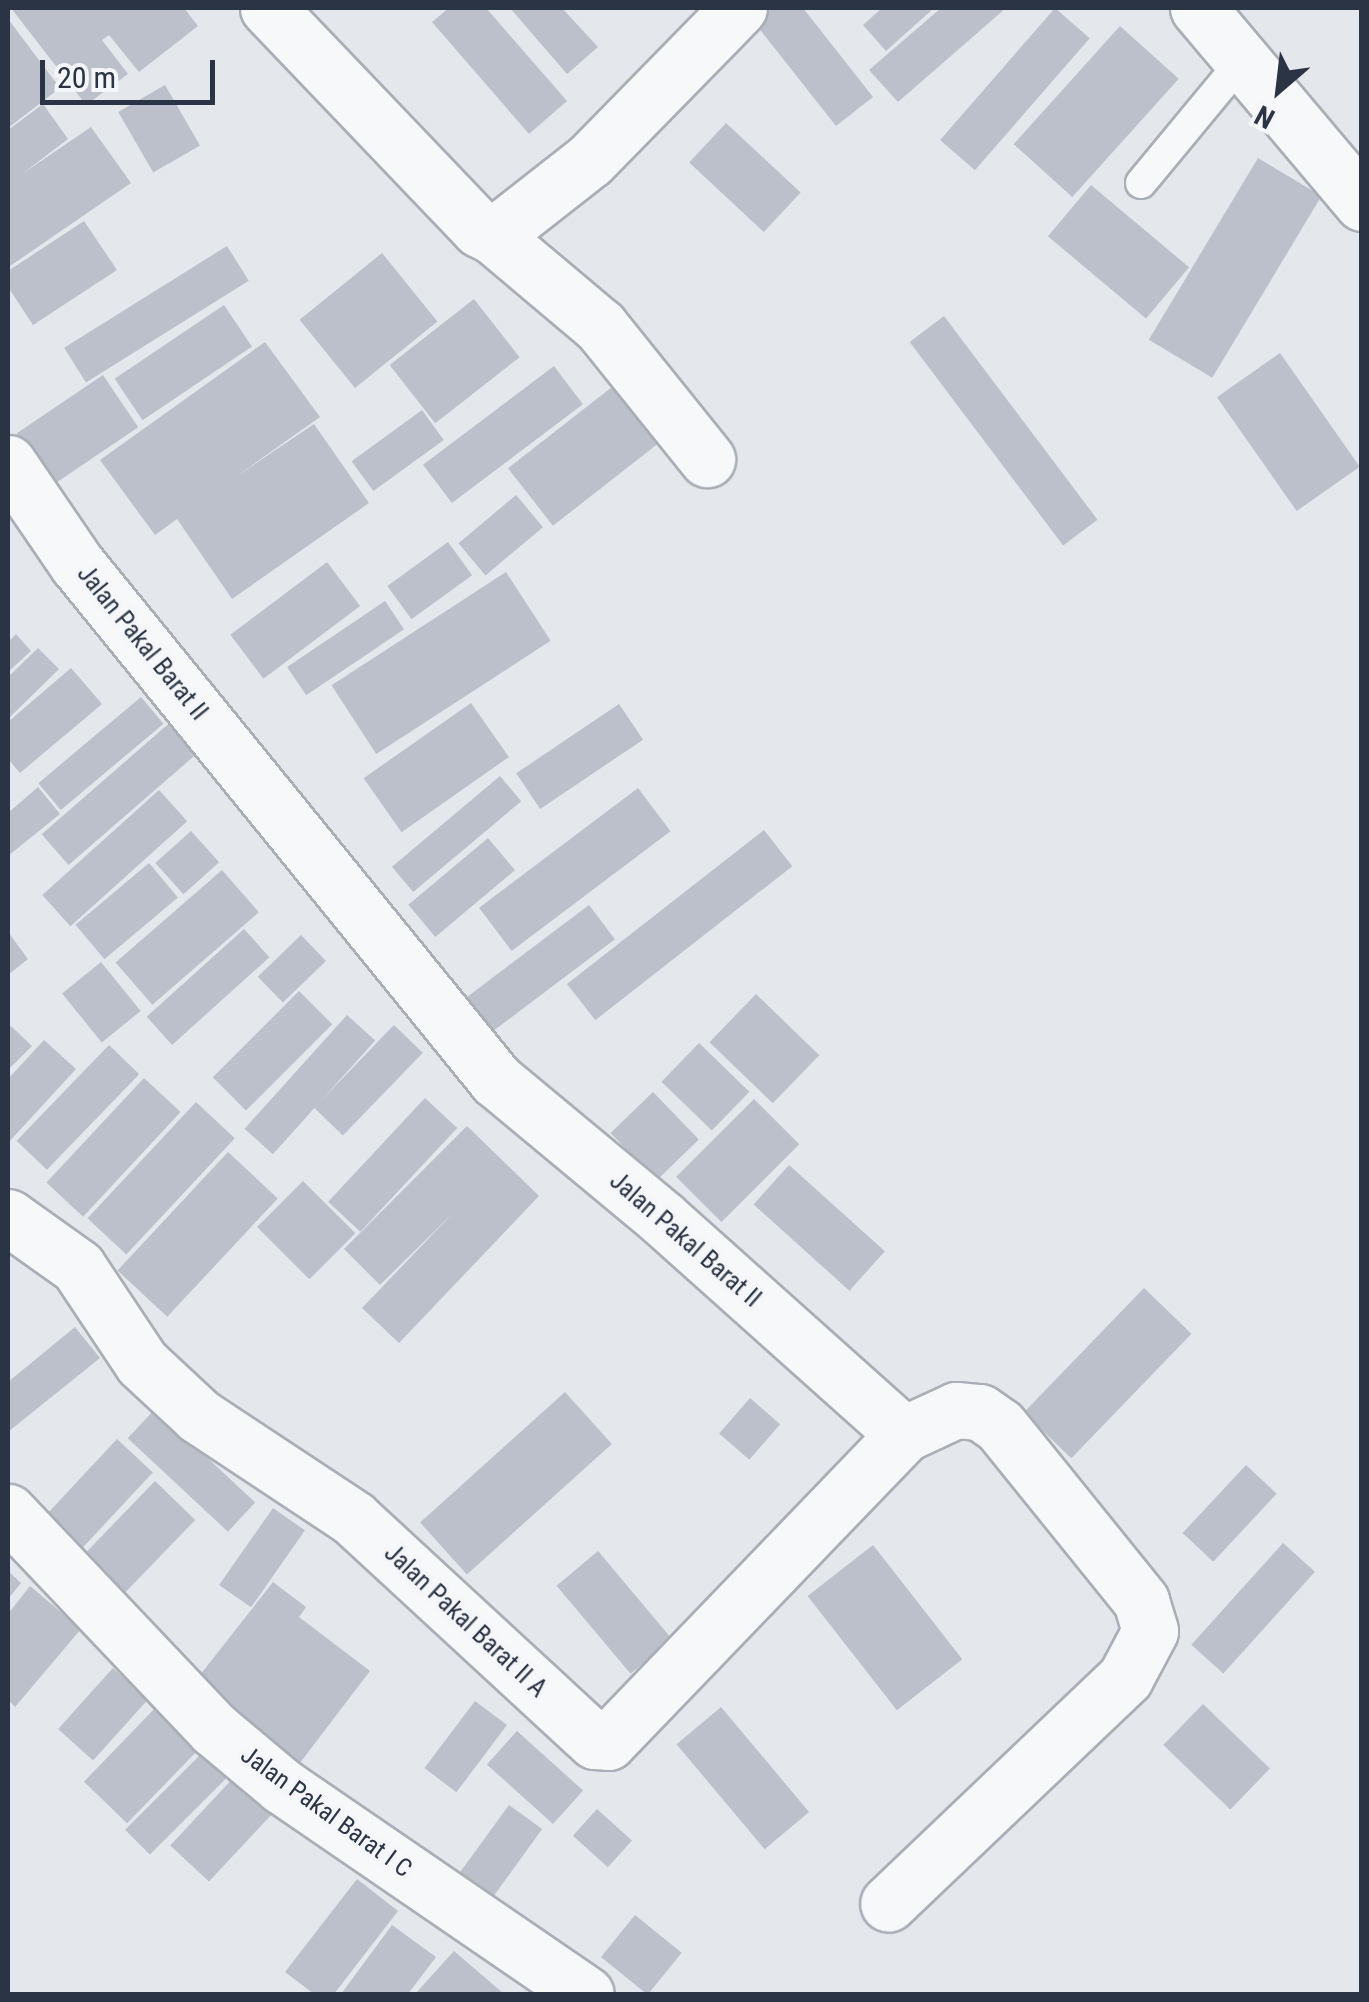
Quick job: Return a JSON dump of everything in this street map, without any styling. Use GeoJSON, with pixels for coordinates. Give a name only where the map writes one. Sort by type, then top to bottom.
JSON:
{"type":"FeatureCollection","features":[{"type":"Feature","properties":{"kind":"street"},"geometry":{"type":"LineString","coordinates":[[268,8],[466,216],[600,326],[707,459]]}},
{"type":"Feature","properties":{"kind":"street"},"geometry":{"type":"LineString","coordinates":[[493,236],[590,160],[739,8]]}},
{"type":"Feature","properties":{"kind":"street"},"geometry":{"type":"LineString","coordinates":[[1198,8],[1362,203]]}},
{"type":"Feature","properties":{"kind":"street","name":"Jalan Pakal Barat II"},"geometry":{"type":"LineString","coordinates":[[8,462],[77,564],[496,1080],[662,1218],[904,1434]]}},
{"type":"Feature","properties":{"kind":"street","name":"Jalan Pakal Barat II A"},"geometry":{"type":"LineString","coordinates":[[8,1217],[78,1266],[142,1363],[199,1416],[352,1518],[595,1741],[608,1742],[904,1434]]}},
{"type":"Feature","properties":{"kind":"street"},"geometry":{"type":"LineString","coordinates":[[888,1904],[1126,1678],[1150,1631],[1141,1601],[1000,1426],[980,1412],[956,1410],[904,1434]]}},
{"type":"Feature","properties":{"kind":"street","name":"Jalan Pakal Barat I C"},"geometry":{"type":"LineString","coordinates":[[8,1512],[214,1729],[282,1786],[586,1994]]}},
{"type":"Feature","properties":{"kind":"lane"},"geometry":{"type":"LineString","coordinates":[[1141,183],[1241,62]]}},
{"type":"Feature","properties":{"kind":"building"},"geometry":{"type":"Polygon","coordinates":[[[11,8],[184,8],[198,26],[139,72],[109,35],[102,40],[128,74],[86,105],[11,8]]]}},
{"type":"Feature","properties":{"kind":"building"},"geometry":{"type":"Polygon","coordinates":[[[449,8],[486,8],[567,101],[529,134],[432,22],[449,8]]]}},
{"type":"Feature","properties":{"kind":"building"},"geometry":{"type":"Polygon","coordinates":[[[510,8],[562,8],[598,47],[567,74],[510,8]]]}},
{"type":"Feature","properties":{"kind":"building"},"geometry":{"type":"Polygon","coordinates":[[[772,8],[803,8],[873,97],[836,126],[754,22],[772,8]]]}},
{"type":"Feature","properties":{"kind":"building"},"geometry":{"type":"Polygon","coordinates":[[[882,8],[934,8],[886,51],[863,25],[882,8]]]}},
{"type":"Feature","properties":{"kind":"building"},"geometry":{"type":"Polygon","coordinates":[[[941,8],[1006,8],[898,102],[869,70],[941,8]]]}},
{"type":"Feature","properties":{"kind":"building"},"geometry":{"type":"Polygon","coordinates":[[[1055,8],[1090,38],[975,170],[940,140],[1055,8]]]}},
{"type":"Feature","properties":{"kind":"building"},"geometry":{"type":"Polygon","coordinates":[[[8,19],[60,88],[8,128],[8,19]]]}},
{"type":"Feature","properties":{"kind":"building"},"geometry":{"type":"Polygon","coordinates":[[[1120,26],[1179,79],[1072,197],[1014,144],[1120,26]]]}},
{"type":"Feature","properties":{"kind":"building"},"geometry":{"type":"Polygon","coordinates":[[[165,85],[200,146],[153,173],[118,112],[165,85]]]}},
{"type":"Feature","properties":{"kind":"building"},"geometry":{"type":"Polygon","coordinates":[[[43,104],[68,139],[22,174],[91,127],[131,183],[10,266],[8,130],[43,104]]]}},
{"type":"Feature","properties":{"kind":"building"},"geometry":{"type":"Polygon","coordinates":[[[726,123],[801,193],[764,232],[689,162],[726,123]]]}},
{"type":"Feature","properties":{"kind":"building"},"geometry":{"type":"Polygon","coordinates":[[[1258,158],[1321,196],[1212,378],[1149,340],[1258,158]]]}},
{"type":"Feature","properties":{"kind":"building"},"geometry":{"type":"Polygon","coordinates":[[[1091,185],[1189,267],[1146,319],[1048,236],[1091,185]]]}},
{"type":"Feature","properties":{"kind":"building"},"geometry":{"type":"Polygon","coordinates":[[[84,221],[117,270],[33,325],[8,287],[8,271],[84,221]]]}},
{"type":"Feature","properties":{"kind":"building"},"geometry":{"type":"Polygon","coordinates":[[[227,246],[249,281],[86,383],[64,348],[227,246]]]}},
{"type":"Feature","properties":{"kind":"building"},"geometry":{"type":"Polygon","coordinates":[[[382,253],[437,321],[355,388],[300,320],[382,253]]]}},
{"type":"Feature","properties":{"kind":"building"},"geometry":{"type":"Polygon","coordinates":[[[474,299],[520,357],[435,423],[390,365],[474,299]]]}},
{"type":"Feature","properties":{"kind":"building"},"geometry":{"type":"Polygon","coordinates":[[[224,305],[252,346],[143,420],[115,379],[224,305]]]}},
{"type":"Feature","properties":{"kind":"building"},"geometry":{"type":"Polygon","coordinates":[[[944,316],[1097,520],[1063,546],[910,342],[944,316]]]}},
{"type":"Feature","properties":{"kind":"building"},"geometry":{"type":"Polygon","coordinates":[[[265,342],[320,417],[234,478],[314,424],[369,503],[232,599],[177,519],[155,535],[100,460],[265,342]]]}},
{"type":"Feature","properties":{"kind":"building"},"geometry":{"type":"Polygon","coordinates":[[[1280,353],[1360,467],[1297,511],[1217,397],[1280,353]]]}},
{"type":"Feature","properties":{"kind":"building"},"geometry":{"type":"Polygon","coordinates":[[[554,366],[583,404],[452,503],[423,465],[554,366]]]}},
{"type":"Feature","properties":{"kind":"building"},"geometry":{"type":"Polygon","coordinates":[[[103,375],[138,427],[52,485],[17,433],[103,375]]]}},
{"type":"Feature","properties":{"kind":"building"},"geometry":{"type":"Polygon","coordinates":[[[612,387],[657,445],[553,526],[508,468],[612,387]]]}},
{"type":"Feature","properties":{"kind":"building"},"geometry":{"type":"Polygon","coordinates":[[[422,410],[444,440],[373,491],[352,461],[422,410]]]}},
{"type":"Feature","properties":{"kind":"building"},"geometry":{"type":"Polygon","coordinates":[[[516,495],[543,527],[486,575],[459,543],[516,495]]]}},
{"type":"Feature","properties":{"kind":"building"},"geometry":{"type":"Polygon","coordinates":[[[448,542],[472,575],[411,619],[387,586],[448,542]]]}},
{"type":"Feature","properties":{"kind":"building"},"geometry":{"type":"Polygon","coordinates":[[[327,562],[360,606],[263,679],[230,635],[327,562]]]}},
{"type":"Feature","properties":{"kind":"building"},"geometry":{"type":"Polygon","coordinates":[[[506,572],[551,641],[376,754],[332,685],[506,572]]]}},
{"type":"Feature","properties":{"kind":"building"},"geometry":{"type":"Polygon","coordinates":[[[385,601],[404,629],[306,695],[287,667],[385,601]]]}},
{"type":"Feature","properties":{"kind":"building"},"geometry":{"type":"Polygon","coordinates":[[[16,634],[31,651],[8,672],[8,642],[16,634]]]}},
{"type":"Feature","properties":{"kind":"building"},"geometry":{"type":"Polygon","coordinates":[[[38,648],[59,669],[8,719],[8,677],[38,648]]]}},
{"type":"Feature","properties":{"kind":"building"},"geometry":{"type":"Polygon","coordinates":[[[71,668],[102,704],[20,773],[8,759],[8,722],[71,668]]]}},
{"type":"Feature","properties":{"kind":"building"},"geometry":{"type":"Polygon","coordinates":[[[141,697],[163,724],[61,810],[38,783],[141,697]]]}},
{"type":"Feature","properties":{"kind":"building"},"geometry":{"type":"Polygon","coordinates":[[[471,703],[509,757],[402,832],[364,778],[471,703]]]}},
{"type":"Feature","properties":{"kind":"building"},"geometry":{"type":"Polygon","coordinates":[[[619,704],[643,740],[540,809],[516,773],[619,704]]]}},
{"type":"Feature","properties":{"kind":"building"},"geometry":{"type":"Polygon","coordinates":[[[173,720],[200,751],[69,865],[42,834],[173,720]]]}},
{"type":"Feature","properties":{"kind":"building"},"geometry":{"type":"Polygon","coordinates":[[[500,776],[521,801],[413,892],[392,867],[500,776]]]}},
{"type":"Feature","properties":{"kind":"building"},"geometry":{"type":"Polygon","coordinates":[[[38,787],[60,814],[8,856],[8,813],[38,787]]]}},
{"type":"Feature","properties":{"kind":"building"},"geometry":{"type":"Polygon","coordinates":[[[638,788],[670,831],[512,951],[479,908],[638,788]]]}},
{"type":"Feature","properties":{"kind":"building"},"geometry":{"type":"Polygon","coordinates":[[[159,790],[187,821],[70,926],[42,895],[159,790]]]}},
{"type":"Feature","properties":{"kind":"building"},"geometry":{"type":"Polygon","coordinates":[[[764,830],[792,866],[595,1020],[567,984],[764,830]]]}},
{"type":"Feature","properties":{"kind":"building"},"geometry":{"type":"Polygon","coordinates":[[[191,831],[219,862],[183,894],[155,863],[191,831]]]}},
{"type":"Feature","properties":{"kind":"building"},"geometry":{"type":"Polygon","coordinates":[[[488,838],[515,870],[435,937],[408,905],[488,838]]]}},
{"type":"Feature","properties":{"kind":"building"},"geometry":{"type":"Polygon","coordinates":[[[149,863],[178,897],[104,959],[75,925],[149,863]]]}},
{"type":"Feature","properties":{"kind":"building"},"geometry":{"type":"Polygon","coordinates":[[[222,870],[259,912],[152,1005],[116,963],[222,870]]]}},
{"type":"Feature","properties":{"kind":"building"},"geometry":{"type":"Polygon","coordinates":[[[589,905],[615,939],[492,1032],[466,998],[589,905]]]}},
{"type":"Feature","properties":{"kind":"building"},"geometry":{"type":"Polygon","coordinates":[[[244,929],[269,957],[172,1045],[147,1017],[244,929]]]}},
{"type":"Feature","properties":{"kind":"building"},"geometry":{"type":"Polygon","coordinates":[[[8,932],[28,959],[8,975],[8,932]]]}},
{"type":"Feature","properties":{"kind":"building"},"geometry":{"type":"Polygon","coordinates":[[[301,935],[326,961],[283,1003],[258,977],[301,935]]]}},
{"type":"Feature","properties":{"kind":"building"},"geometry":{"type":"Polygon","coordinates":[[[101,962],[141,1011],[102,1042],[62,993],[101,962]]]}},
{"type":"Feature","properties":{"kind":"building"},"geometry":{"type":"Polygon","coordinates":[[[299,991],[332,1024],[246,1111],[213,1077],[299,991]]]}},
{"type":"Feature","properties":{"kind":"building"},"geometry":{"type":"Polygon","coordinates":[[[756,994],[819,1055],[773,1103],[709,1042],[756,994]]]}},
{"type":"Feature","properties":{"kind":"building"},"geometry":{"type":"Polygon","coordinates":[[[347,1015],[375,1040],[273,1154],[245,1129],[347,1015]]]}},
{"type":"Feature","properties":{"kind":"building"},"geometry":{"type":"Polygon","coordinates":[[[394,1025],[423,1053],[343,1136],[314,1108],[394,1025]]]}},
{"type":"Feature","properties":{"kind":"building"},"geometry":{"type":"Polygon","coordinates":[[[11,1026],[32,1046],[8,1070],[8,1029],[11,1026]]]}},
{"type":"Feature","properties":{"kind":"building"},"geometry":{"type":"Polygon","coordinates":[[[44,1040],[76,1069],[8,1143],[8,1079],[44,1040]]]}},
{"type":"Feature","properties":{"kind":"building"},"geometry":{"type":"Polygon","coordinates":[[[699,1043],[749,1092],[712,1130],[661,1082],[699,1043]]]}},
{"type":"Feature","properties":{"kind":"building"},"geometry":{"type":"Polygon","coordinates":[[[109,1045],[139,1074],[47,1170],[17,1141],[109,1045]]]}},
{"type":"Feature","properties":{"kind":"building"},"geometry":{"type":"Polygon","coordinates":[[[144,1078],[181,1112],[83,1217],[46,1183],[144,1078]]]}},
{"type":"Feature","properties":{"kind":"building"},"geometry":{"type":"Polygon","coordinates":[[[653,1092],[699,1139],[656,1180],[611,1133],[653,1092]]]}},
{"type":"Feature","properties":{"kind":"building"},"geometry":{"type":"Polygon","coordinates":[[[425,1098],[457,1128],[360,1232],[328,1202],[425,1098]]]}},
{"type":"Feature","properties":{"kind":"building"},"geometry":{"type":"Polygon","coordinates":[[[754,1099],[799,1144],[721,1222],[676,1177],[754,1099]]]}},
{"type":"Feature","properties":{"kind":"building"},"geometry":{"type":"Polygon","coordinates":[[[196,1102],[235,1138],[126,1254],[88,1218],[196,1102]]]}},
{"type":"Feature","properties":{"kind":"building"},"geometry":{"type":"Polygon","coordinates":[[[467,1126],[539,1196],[399,1343],[362,1308],[453,1213],[380,1285],[344,1249],[467,1126]]]}},
{"type":"Feature","properties":{"kind":"building"},"geometry":{"type":"Polygon","coordinates":[[[228,1152],[278,1198],[167,1317],[118,1270],[228,1152]]]}},
{"type":"Feature","properties":{"kind":"building"},"geometry":{"type":"Polygon","coordinates":[[[789,1165],[885,1251],[849,1291],[754,1204],[789,1165]]]}},
{"type":"Feature","properties":{"kind":"building"},"geometry":{"type":"Polygon","coordinates":[[[303,1181],[355,1233],[309,1279],[257,1227],[303,1181]]]}},
{"type":"Feature","properties":{"kind":"building"},"geometry":{"type":"Polygon","coordinates":[[[1144,1288],[1191,1334],[1071,1458],[1024,1412],[1144,1288]]]}},
{"type":"Feature","properties":{"kind":"building"},"geometry":{"type":"Polygon","coordinates":[[[75,1327],[100,1358],[8,1432],[8,1382],[75,1327]]]}},
{"type":"Feature","properties":{"kind":"building"},"geometry":{"type":"Polygon","coordinates":[[[565,1392],[612,1444],[467,1575],[420,1522],[565,1392]]]}},
{"type":"Feature","properties":{"kind":"building"},"geometry":{"type":"Polygon","coordinates":[[[750,1398],[780,1424],[749,1460],[719,1433],[750,1398]]]}},
{"type":"Feature","properties":{"kind":"building"},"geometry":{"type":"Polygon","coordinates":[[[155,1409],[255,1502],[228,1532],[128,1438],[155,1409]]]}},
{"type":"Feature","properties":{"kind":"building"},"geometry":{"type":"Polygon","coordinates":[[[117,1439],[153,1472],[68,1563],[32,1530],[117,1439]]]}},
{"type":"Feature","properties":{"kind":"building"},"geometry":{"type":"Polygon","coordinates":[[[1246,1465],[1277,1494],[1213,1562],[1183,1533],[1246,1465]]]}},
{"type":"Feature","properties":{"kind":"building"},"geometry":{"type":"Polygon","coordinates":[[[155,1481],[195,1520],[108,1611],[67,1572],[155,1481]]]}},
{"type":"Feature","properties":{"kind":"building"},"geometry":{"type":"Polygon","coordinates":[[[273,1508],[305,1530],[251,1607],[219,1585],[273,1508]]]}},
{"type":"Feature","properties":{"kind":"building"},"geometry":{"type":"Polygon","coordinates":[[[1283,1543],[1315,1572],[1223,1674],[1191,1645],[1283,1543]]]}},
{"type":"Feature","properties":{"kind":"building"},"geometry":{"type":"Polygon","coordinates":[[[873,1545],[962,1659],[897,1710],[808,1596],[873,1545]]]}},
{"type":"Feature","properties":{"kind":"building"},"geometry":{"type":"Polygon","coordinates":[[[598,1551],[672,1639],[631,1674],[557,1586],[598,1551]]]}},
{"type":"Feature","properties":{"kind":"building"},"geometry":{"type":"Polygon","coordinates":[[[8,1571],[21,1583],[8,1599],[8,1571]]]}},
{"type":"Feature","properties":{"kind":"building"},"geometry":{"type":"Polygon","coordinates":[[[273,1582],[306,1607],[299,1617],[370,1671],[293,1772],[193,1684],[273,1582]]]}},
{"type":"Feature","properties":{"kind":"building"},"geometry":{"type":"Polygon","coordinates":[[[30,1586],[81,1629],[15,1707],[8,1700],[8,1614],[30,1586]]]}},
{"type":"Feature","properties":{"kind":"building"},"geometry":{"type":"Polygon","coordinates":[[[113,1668],[148,1699],[93,1760],[58,1729],[113,1668]]]}},
{"type":"Feature","properties":{"kind":"building"},"geometry":{"type":"Polygon","coordinates":[[[475,1701],[507,1725],[456,1792],[424,1768],[475,1701]]]}},
{"type":"Feature","properties":{"kind":"building"},"geometry":{"type":"Polygon","coordinates":[[[159,1704],[202,1746],[127,1823],[84,1782],[159,1704]]]}},
{"type":"Feature","properties":{"kind":"building"},"geometry":{"type":"Polygon","coordinates":[[[1203,1704],[1270,1769],[1230,1810],[1163,1745],[1203,1704]]]}},
{"type":"Feature","properties":{"kind":"building"},"geometry":{"type":"Polygon","coordinates":[[[721,1707],[809,1812],[765,1849],[677,1744],[721,1707]]]}},
{"type":"Feature","properties":{"kind":"building"},"geometry":{"type":"Polygon","coordinates":[[[517,1731],[583,1791],[553,1824],[487,1764],[517,1731]]]}},
{"type":"Feature","properties":{"kind":"building"},"geometry":{"type":"Polygon","coordinates":[[[210,1745],[235,1770],[150,1855],[125,1830],[210,1745]]]}},
{"type":"Feature","properties":{"kind":"building"},"geometry":{"type":"Polygon","coordinates":[[[235,1776],[274,1812],[209,1882],[170,1845],[235,1776]]]}},
{"type":"Feature","properties":{"kind":"building"},"geometry":{"type":"Polygon","coordinates":[[[509,1805],[542,1829],[482,1912],[448,1888],[509,1805]]]}},
{"type":"Feature","properties":{"kind":"building"},"geometry":{"type":"Polygon","coordinates":[[[597,1809],[632,1840],[608,1867],[573,1836],[597,1809]]]}},
{"type":"Feature","properties":{"kind":"building"},"geometry":{"type":"Polygon","coordinates":[[[357,1879],[398,1911],[334,1994],[314,1994],[285,1972],[357,1879]]]}},
{"type":"Feature","properties":{"kind":"building"},"geometry":{"type":"Polygon","coordinates":[[[635,1915],[682,1953],[648,1994],[601,1957],[635,1915]]]}},
{"type":"Feature","properties":{"kind":"building"},"geometry":{"type":"Polygon","coordinates":[[[392,1925],[436,1957],[408,1994],[341,1994],[392,1925]]]}},
{"type":"Feature","properties":{"kind":"building"},"geometry":{"type":"Polygon","coordinates":[[[454,1951],[504,1994],[415,1994],[454,1951]]]}}]}
